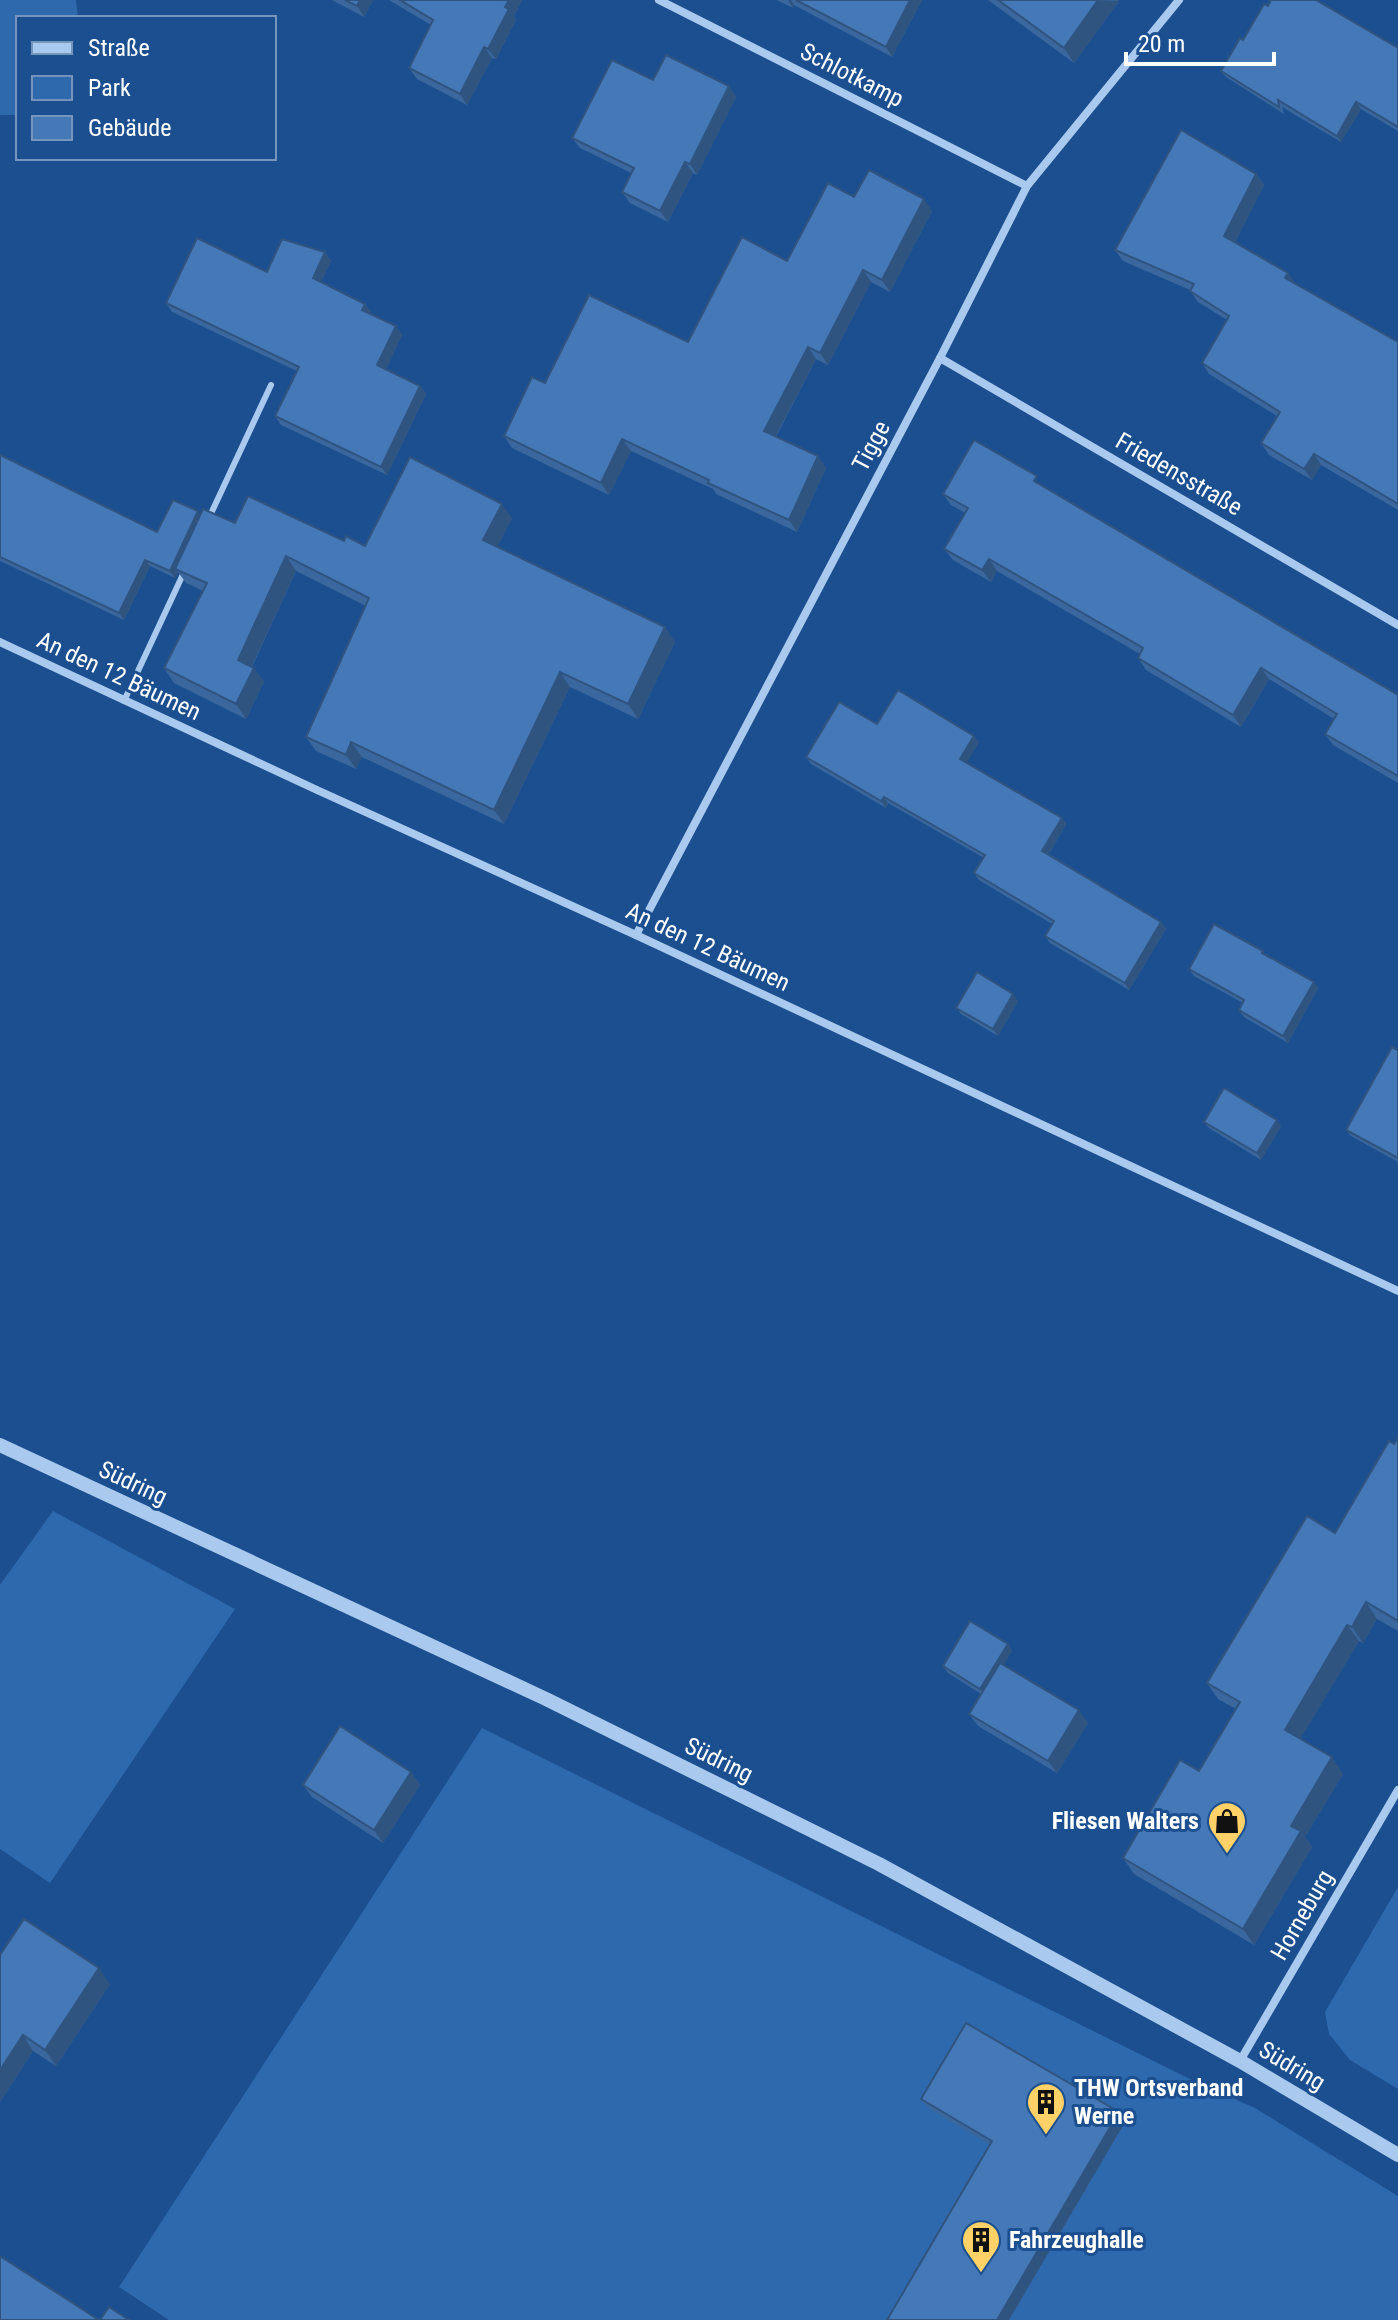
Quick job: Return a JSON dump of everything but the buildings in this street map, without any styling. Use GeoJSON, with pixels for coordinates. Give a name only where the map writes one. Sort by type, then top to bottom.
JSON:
{"type":"FeatureCollection","features":[{"type":"Feature","properties":{"kind":"street","name":"Schlotkamp"},"geometry":{"type":"LineString","coordinates":[[659,0],[1027,186]]}},
{"type":"Feature","properties":{"kind":"street","name":"Tigge"},"geometry":{"type":"LineString","coordinates":[[636,935],[940,358],[1027,186],[1179,0]]}},
{"type":"Feature","properties":{"kind":"street","name":"Friedensstraße"},"geometry":{"type":"LineString","coordinates":[[940,358],[1398,625]]}},
{"type":"Feature","properties":{"kind":"street","name":"An den 12 Bäumen"},"geometry":{"type":"LineString","coordinates":[[0,642],[1398,1291]]}},
{"type":"Feature","properties":{"kind":"street","name":"Südring"},"geometry":{"type":"LineString","coordinates":[[0,1445],[546,1699],[865,1857],[1240,2061],[1398,2155]]}},
{"type":"Feature","properties":{"kind":"street","name":"Horneburg"},"geometry":{"type":"LineString","coordinates":[[1240,2061],[1398,1790]]}},
{"type":"Feature","properties":{"kind":"lane"},"geometry":{"type":"LineString","coordinates":[[204,529],[271,385]]}},
{"type":"Feature","properties":{"kind":"lane"},"geometry":{"type":"LineString","coordinates":[[124,701],[191,557]]}},
{"type":"Feature","properties":{"kind":"green space"},"geometry":{"type":"Polygon","coordinates":[[[0,0],[76,0],[78,16],[16,16],[16,115],[0,115],[0,0]]]}},
{"type":"Feature","properties":{"kind":"green space"},"geometry":{"type":"Polygon","coordinates":[[[53,1511],[235,1609],[50,1883],[0,1849],[0,1585],[53,1511]]]}},
{"type":"Feature","properties":{"kind":"green space"},"geometry":{"type":"Polygon","coordinates":[[[482,1728],[1194,2081],[1255,2108],[1398,2196],[1398,2320],[169,2320],[119,2287],[482,1728]]]}},
{"type":"Feature","properties":{"kind":"green space"},"geometry":{"type":"Polygon","coordinates":[[[1398,1887],[1398,2089],[1350,2060],[1329,2034],[1325,2012],[1398,1887]]]}},
{"type":"Feature","properties":{"kind":"place","name":"Fliesen Walters"},"geometry":{"type":"Point","coordinates":[1227,1855]}},
{"type":"Feature","properties":{"kind":"place","name":"THW Ortsverband Werne"},"geometry":{"type":"Point","coordinates":[1046,2136]}},
{"type":"Feature","properties":{"kind":"place","name":"Fahrzeughalle"},"geometry":{"type":"Point","coordinates":[981,2274]}}]}
